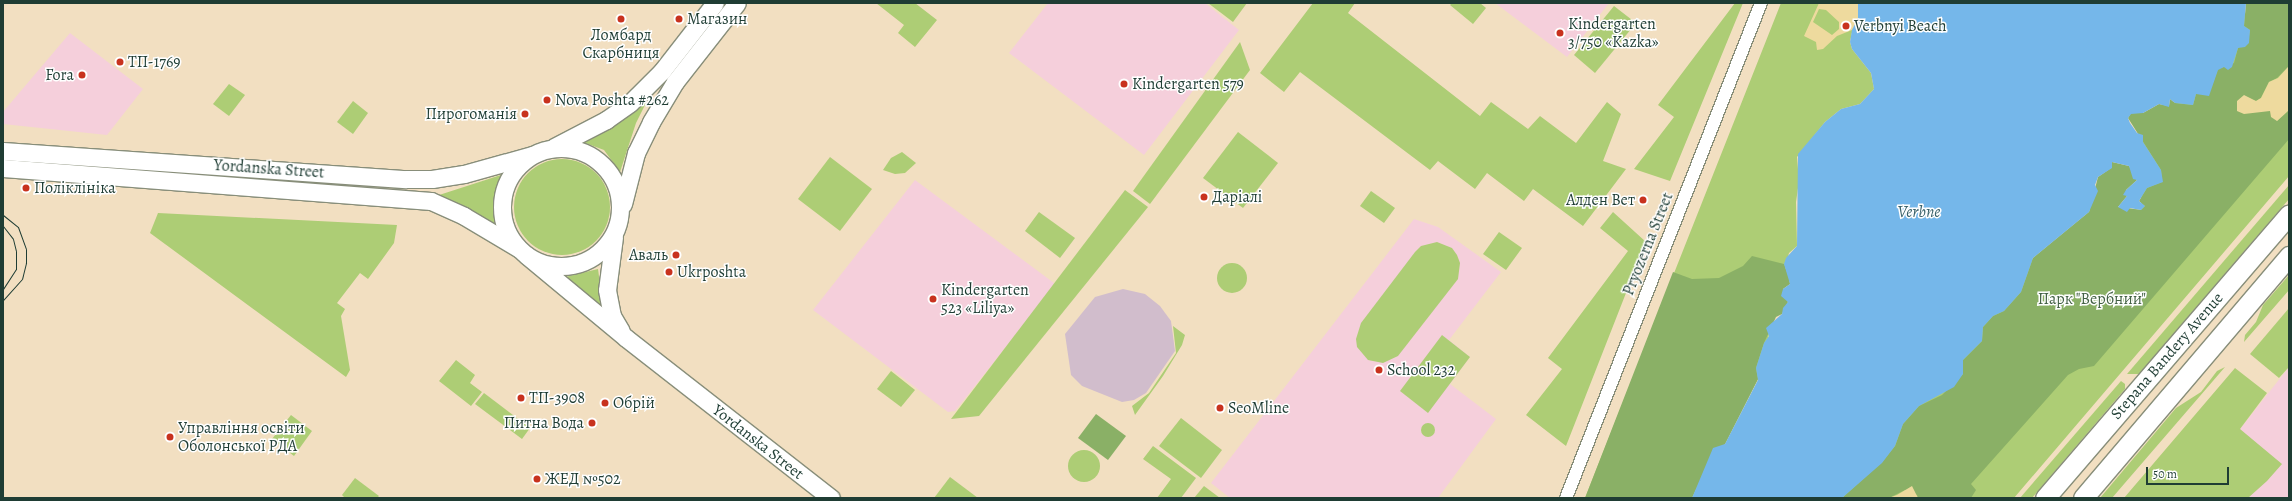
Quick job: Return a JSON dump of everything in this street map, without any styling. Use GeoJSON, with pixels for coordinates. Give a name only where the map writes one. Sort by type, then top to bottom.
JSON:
{"type":"FeatureCollection","features":[{"type":"Feature","properties":{"kind":"main road"},"geometry":{"type":"LineString","coordinates":[[614,234],[602,250],[575,264],[544,264],[522,251],[506,228],[502,204],[504,193],[514,171],[532,155],[552,148],[606,120],[630,103],[662,71],[715,3]]}},
{"type":"Feature","properties":{"kind":"main road"},"geometry":{"type":"LineString","coordinates":[[626,338],[612,316],[607,290],[614,234],[636,153],[651,122],[675,82],[736,3]]}},
{"type":"Feature","properties":{"kind":"main road"},"geometry":{"type":"LineString","coordinates":[[552,148],[579,150],[602,164],[617,187],[620,214]]}},
{"type":"Feature","properties":{"kind":"main road","name":"Yordanska Street"},"geometry":{"type":"LineString","coordinates":[[3,151],[406,179],[439,179],[464,174],[532,155]]}},
{"type":"Feature","properties":{"kind":"main road","name":"Yordanska Street"},"geometry":{"type":"LineString","coordinates":[[3,168],[431,201],[464,216],[522,251],[626,338],[831,498]]}},
{"type":"Feature","properties":{"kind":"main road","name":"Stepana Bandery Avenue"},"geometry":{"type":"LineString","coordinates":[[2045,498],[2289,214]]}},
{"type":"Feature","properties":{"kind":"main road","name":"Stepana Bandery Avenue"},"geometry":{"type":"LineString","coordinates":[[2083,498],[2289,256]]}},
{"type":"Feature","properties":{"kind":"street","name":"Pryozerna Street"},"geometry":{"type":"LineString","coordinates":[[1566,498],[1761,3]]}},
{"type":"Feature","properties":{"kind":"shaded area","name":"Kindergarten 579"},"geometry":{"type":"Polygon","coordinates":[[[1048,3],[1205,3],[1239,30],[1144,155],[1009,53],[1048,3]]]}},
{"type":"Feature","properties":{"kind":"shaded area","name":"Kindergarten 3/750 «Kazka»"},"geometry":{"type":"Polygon","coordinates":[[[1495,3],[1609,3],[1567,57],[1495,3]]]}},
{"type":"Feature","properties":{"kind":"shaded area"},"geometry":{"type":"Polygon","coordinates":[[[70,33],[143,89],[107,135],[3,124],[3,112],[70,33]]]}},
{"type":"Feature","properties":{"kind":"shaded area","name":"Kindergarten 523 «Liliya»"},"geometry":{"type":"Polygon","coordinates":[[[915,180],[1054,283],[1052,289],[955,411],[948,412],[813,310],[915,180]]]}},
{"type":"Feature","properties":{"kind":"shaded area","name":"School 232"},"geometry":{"type":"Polygon","coordinates":[[[1414,219],[1438,227],[1501,272],[1449,340],[1470,357],[1450,384],[1496,419],[1438,498],[1230,498],[1211,483],[1414,219]]]}},
{"type":"Feature","properties":{"kind":"shaded area"},"geometry":{"type":"Polygon","coordinates":[[[1123,289],[1145,294],[1160,306],[1171,321],[1175,351],[1146,393],[1134,400],[1122,402],[1082,386],[1071,375],[1065,334],[1095,297],[1123,289]]]}},
{"type":"Feature","properties":{"kind":"shaded area"},"geometry":{"type":"Polygon","coordinates":[[[2289,367],[2289,498],[2233,498],[2240,429],[2289,367]]]}},
{"type":"Feature","properties":{"kind":"green space"},"geometry":{"type":"Polygon","coordinates":[[[876,3],[915,3],[937,20],[915,47],[898,33],[904,25],[876,3]]]}},
{"type":"Feature","properties":{"kind":"green space"},"geometry":{"type":"Polygon","coordinates":[[[1208,3],[1247,3],[1233,22],[1208,3]]]}},
{"type":"Feature","properties":{"kind":"green space"},"geometry":{"type":"Polygon","coordinates":[[[1313,3],[1355,3],[1348,13],[1480,116],[1491,102],[1528,129],[1540,116],[1576,143],[1607,102],[1621,114],[1603,161],[1626,169],[1583,226],[1533,189],[1524,201],[1487,173],[1475,189],[1438,161],[1430,170],[1300,72],[1284,92],[1260,73],[1313,3]]]}},
{"type":"Feature","properties":{"kind":"green space"},"geometry":{"type":"Polygon","coordinates":[[[1452,3],[1480,3],[1486,8],[1473,24],[1450,5],[1452,3]]]}},
{"type":"Feature","properties":{"kind":"green space"},"geometry":{"type":"Polygon","coordinates":[[[1735,3],[1743,3],[1670,181],[1634,169],[1674,117],[1658,105],[1735,3]]]}},
{"type":"Feature","properties":{"kind":"green space"},"geometry":{"type":"Polygon","coordinates":[[[1781,3],[1858,3],[1850,42],[1852,49],[1871,73],[1874,89],[1860,104],[1841,109],[1825,122],[1797,157],[1799,181],[1796,202],[1797,246],[1789,253],[1758,379],[1725,444],[1713,448],[1692,498],[1585,498],[1781,3]]]}},
{"type":"Feature","properties":{"kind":"green space","name":"Парк \"Вербний\""},"geometry":{"type":"Polygon","coordinates":[[[2246,3],[2289,3],[2289,176],[2014,498],[1842,498],[2033,258],[2089,212],[2118,207],[2141,210],[2143,142],[2248,10],[2246,3]]]}},
{"type":"Feature","properties":{"kind":"green space","name":"Парк \"Вербний\""},"geometry":{"type":"Polygon","coordinates":[[[2246,3],[2289,3],[2289,66],[2277,78],[2269,82],[2261,98],[2256,101],[2249,99],[2263,111],[2271,111],[2277,121],[2289,110],[2289,139],[2094,366],[2079,369],[2068,375],[1971,484],[1976,490],[1971,498],[1918,498],[1917,495],[1905,490],[1889,498],[1842,498],[1882,462],[1895,446],[1903,424],[1919,406],[1942,395],[1963,374],[1963,360],[1982,341],[1983,327],[1993,316],[2004,311],[2021,292],[2033,258],[2089,212],[2098,177],[2111,168],[2112,162],[2129,166],[2137,180],[2126,190],[2127,196],[2118,207],[2141,210],[2145,206],[2139,201],[2147,188],[2162,182],[2161,170],[2128,118],[2131,113],[2143,113],[2159,104],[2169,106],[2170,99],[2175,103],[2193,105],[2196,94],[2210,91],[2218,69],[2234,63],[2238,48],[2249,36],[2250,30],[2244,26],[2246,3]]]}},
{"type":"Feature","properties":{"kind":"green space"},"geometry":{"type":"Polygon","coordinates":[[[1614,6],[1636,23],[1595,73],[1574,55],[1614,6]]]}},
{"type":"Feature","properties":{"kind":"green space"},"geometry":{"type":"Polygon","coordinates":[[[1240,42],[1250,70],[1150,204],[1133,191],[1240,42]]]}},
{"type":"Feature","properties":{"kind":"green space"},"geometry":{"type":"Polygon","coordinates":[[[229,84],[245,95],[229,116],[213,104],[229,84]]]}},
{"type":"Feature","properties":{"kind":"green space"},"geometry":{"type":"Polygon","coordinates":[[[649,97],[636,123],[620,172],[604,150],[580,141],[649,97]]]}},
{"type":"Feature","properties":{"kind":"green space"},"geometry":{"type":"Polygon","coordinates":[[[353,101],[368,113],[353,134],[337,122],[353,101]]]}},
{"type":"Feature","properties":{"kind":"green space"},"geometry":{"type":"Polygon","coordinates":[[[1238,132],[1278,163],[1243,208],[1203,178],[1238,132]]]}},
{"type":"Feature","properties":{"kind":"green space"},"geometry":{"type":"Polygon","coordinates":[[[902,152],[916,163],[905,173],[895,174],[883,170],[891,158],[902,152]]]}},
{"type":"Feature","properties":{"kind":"green space"},"geometry":{"type":"Polygon","coordinates":[[[830,157],[872,189],[840,231],[798,199],[830,157]]]}},
{"type":"Feature","properties":{"kind":"green space"},"geometry":{"type":"Polygon","coordinates":[[[562,159],[580,162],[596,173],[607,189],[610,207],[607,225],[596,241],[580,252],[562,255],[544,252],[528,241],[517,225],[514,207],[517,189],[528,173],[544,162],[562,159]]]}},
{"type":"Feature","properties":{"kind":"green space"},"geometry":{"type":"Polygon","coordinates":[[[501,175],[493,201],[495,227],[475,212],[436,196],[501,175]]]}},
{"type":"Feature","properties":{"kind":"green space"},"geometry":{"type":"Polygon","coordinates":[[[2289,185],[2289,199],[2139,374],[2127,374],[2289,185]]]}},
{"type":"Feature","properties":{"kind":"green space"},"geometry":{"type":"Polygon","coordinates":[[[1125,190],[1148,207],[979,416],[951,419],[1125,190]]]}},
{"type":"Feature","properties":{"kind":"green space"},"geometry":{"type":"Polygon","coordinates":[[[1371,191],[1395,208],[1384,223],[1360,206],[1371,191]]]}},
{"type":"Feature","properties":{"kind":"green space"},"geometry":{"type":"Polygon","coordinates":[[[1039,212],[1075,238],[1060,258],[1025,231],[1039,212]]]}},
{"type":"Feature","properties":{"kind":"green space"},"geometry":{"type":"Polygon","coordinates":[[[1613,212],[1646,242],[1566,446],[1526,415],[1562,369],[1548,358],[1628,251],[1600,228],[1613,212]]]}},
{"type":"Feature","properties":{"kind":"green space"},"geometry":{"type":"Polygon","coordinates":[[[158,213],[397,225],[394,243],[368,279],[360,273],[337,303],[345,309],[341,316],[350,370],[346,377],[150,233],[158,213]]]}},
{"type":"Feature","properties":{"kind":"green space"},"geometry":{"type":"Polygon","coordinates":[[[1499,232],[1522,248],[1506,270],[1483,254],[1499,232]]]}},
{"type":"Feature","properties":{"kind":"green space"},"geometry":{"type":"Polygon","coordinates":[[[1437,242],[1452,248],[1457,255],[1460,263],[1458,279],[1398,356],[1383,363],[1368,360],[1357,347],[1356,339],[1361,323],[1415,252],[1421,246],[1437,242]]]}},
{"type":"Feature","properties":{"kind":"green space"},"geometry":{"type":"Polygon","coordinates":[[[1752,256],[1784,264],[1790,284],[1783,289],[1788,302],[1782,314],[1776,317],[1764,343],[1756,368],[1758,379],[1725,444],[1702,477],[1692,498],[1585,498],[1673,272],[1692,279],[1719,278],[1743,266],[1752,256]]]}},
{"type":"Feature","properties":{"kind":"green space"},"geometry":{"type":"Polygon","coordinates":[[[1232,263],[1243,267],[1247,278],[1243,289],[1232,293],[1221,289],[1217,278],[1221,267],[1232,263]]]}},
{"type":"Feature","properties":{"kind":"green space"},"geometry":{"type":"Polygon","coordinates":[[[598,269],[601,291],[607,316],[561,278],[598,269]]]}},
{"type":"Feature","properties":{"kind":"green space"},"geometry":{"type":"Polygon","coordinates":[[[2289,275],[2289,290],[2244,342],[2245,335],[2256,322],[2263,305],[2289,275]]]}},
{"type":"Feature","properties":{"kind":"green space"},"geometry":{"type":"Polygon","coordinates":[[[2289,308],[2289,367],[2279,378],[2250,354],[2289,308]]]}},
{"type":"Feature","properties":{"kind":"green space"},"geometry":{"type":"Polygon","coordinates":[[[1173,326],[1185,335],[1182,345],[1163,376],[1135,415],[1132,406],[1149,393],[1176,353],[1173,326]]]}},
{"type":"Feature","properties":{"kind":"green space"},"geometry":{"type":"Polygon","coordinates":[[[1442,335],[1470,357],[1428,413],[1400,391],[1442,335]]]}},
{"type":"Feature","properties":{"kind":"green space"},"geometry":{"type":"Polygon","coordinates":[[[456,360],[475,375],[470,383],[482,392],[471,406],[439,381],[456,360]]]}},
{"type":"Feature","properties":{"kind":"green space"},"geometry":{"type":"Polygon","coordinates":[[[2225,367],[2112,498],[2100,498],[2176,408],[2201,392],[2217,371],[2225,367]]]}},
{"type":"Feature","properties":{"kind":"green space"},"geometry":{"type":"Polygon","coordinates":[[[2235,368],[2267,393],[2240,429],[2282,464],[2267,481],[2248,498],[2124,498],[2235,368]]]}},
{"type":"Feature","properties":{"kind":"green space"},"geometry":{"type":"Polygon","coordinates":[[[891,371],[915,390],[901,407],[877,389],[891,371]]]}},
{"type":"Feature","properties":{"kind":"green space"},"geometry":{"type":"Polygon","coordinates":[[[2121,381],[2125,384],[2125,389],[2032,498],[2020,498],[2121,381]]]}},
{"type":"Feature","properties":{"kind":"green space"},"geometry":{"type":"Polygon","coordinates":[[[484,393],[530,428],[522,439],[475,404],[484,393]]]}},
{"type":"Feature","properties":{"kind":"green space"},"geometry":{"type":"Polygon","coordinates":[[[1096,414],[1126,436],[1108,460],[1078,438],[1096,414]]]}},
{"type":"Feature","properties":{"kind":"green space"},"geometry":{"type":"Polygon","coordinates":[[[291,415],[312,431],[294,456],[272,439],[291,415]]]}},
{"type":"Feature","properties":{"kind":"green space"},"geometry":{"type":"Polygon","coordinates":[[[1181,418],[1222,450],[1201,478],[1159,446],[1181,418]]]}},
{"type":"Feature","properties":{"kind":"green space"},"geometry":{"type":"Polygon","coordinates":[[[1425,423],[1431,423],[1435,427],[1435,433],[1431,437],[1425,437],[1421,433],[1421,427],[1425,423]]]}},
{"type":"Feature","properties":{"kind":"green space"},"geometry":{"type":"Polygon","coordinates":[[[1153,446],[1196,478],[1181,498],[1157,498],[1171,479],[1143,459],[1153,446]]]}},
{"type":"Feature","properties":{"kind":"green space"},"geometry":{"type":"Polygon","coordinates":[[[1084,450],[1090,451],[1097,457],[1100,466],[1099,472],[1093,479],[1084,482],[1078,481],[1071,475],[1068,466],[1069,460],[1075,453],[1084,450]]]}},
{"type":"Feature","properties":{"kind":"green space"},"geometry":{"type":"Polygon","coordinates":[[[950,477],[978,498],[934,498],[950,477]]]}},
{"type":"Feature","properties":{"kind":"green space"},"geometry":{"type":"Polygon","coordinates":[[[355,478],[379,496],[377,498],[345,498],[342,495],[355,478]]]}},
{"type":"Feature","properties":{"kind":"green space"},"geometry":{"type":"Polygon","coordinates":[[[1204,486],[1220,498],[1194,498],[1204,486]]]}},
{"type":"Feature","properties":{"kind":"sand","name":"Verbnyi Beach"},"geometry":{"type":"Polygon","coordinates":[[[1819,3],[1858,3],[1858,19],[1852,30],[1837,36],[1823,49],[1817,50],[1816,42],[1804,36],[1819,3]],[[1819,9],[1813,22],[1832,35],[1839,29],[1839,22],[1826,10],[1819,9]]]}},
{"type":"Feature","properties":{"kind":"sand"},"geometry":{"type":"Polygon","coordinates":[[[2289,66],[2289,110],[2277,121],[2271,117],[2270,111],[2244,114],[2237,111],[2237,101],[2244,95],[2256,101],[2261,98],[2269,82],[2278,78],[2289,66]]]}},
{"type":"Feature","properties":{"kind":"sand"},"geometry":{"type":"Polygon","coordinates":[[[1912,486],[1918,498],[1889,498],[1897,495],[1912,486]]]}},
{"type":"Feature","properties":{"kind":"water","name":"Verbne"},"geometry":{"type":"Polygon","coordinates":[[[1858,3],[2246,3],[2244,26],[2250,30],[2249,43],[2245,47],[2238,48],[2232,67],[2228,70],[2224,67],[2218,70],[2209,96],[2196,94],[2193,105],[2175,103],[2170,99],[2169,107],[2159,104],[2143,113],[2131,114],[2128,118],[2130,123],[2137,133],[2143,135],[2143,142],[2161,170],[2163,182],[2147,188],[2139,201],[2145,206],[2141,210],[2130,208],[2127,212],[2118,207],[2127,196],[2123,195],[2126,190],[2137,180],[2133,179],[2129,166],[2112,162],[2112,168],[2098,177],[2095,185],[2098,191],[2089,212],[2033,258],[2021,292],[2004,311],[1993,316],[1983,327],[1982,341],[1963,360],[1963,374],[1954,387],[1919,406],[1903,424],[1895,446],[1882,463],[1842,498],[1692,498],[1713,448],[1725,444],[1758,380],[1756,368],[1764,343],[1769,336],[1766,328],[1782,314],[1783,308],[1788,302],[1781,296],[1783,289],[1790,284],[1784,264],[1786,258],[1797,246],[1798,154],[1825,122],[1841,109],[1860,104],[1874,89],[1871,73],[1852,49],[1850,42],[1852,30],[1858,18],[1858,3]]]}},
{"type":"Feature","properties":{"kind":"tram line"},"geometry":{"type":"LineString","coordinates":[[3,215],[18,227],[26,249],[26,263],[22,279],[3,300]]}},
{"type":"Feature","properties":{"kind":"tram line"},"geometry":{"type":"LineString","coordinates":[[3,226],[13,239],[16,251],[16,269],[3,289]]}},
{"type":"Feature","properties":{"kind":"place","name":"Ломбард Скарбниця"},"geometry":{"type":"Point","coordinates":[621,19]}},
{"type":"Feature","properties":{"kind":"place","name":"Магазин"},"geometry":{"type":"Point","coordinates":[679,19]}},
{"type":"Feature","properties":{"kind":"place","name":"Verbnyi Beach"},"geometry":{"type":"Point","coordinates":[1846,26]}},
{"type":"Feature","properties":{"kind":"place","name":"Kindergarten 3/750 «Kazka»"},"geometry":{"type":"Point","coordinates":[1560,33]}},
{"type":"Feature","properties":{"kind":"place","name":"ТП-1769"},"geometry":{"type":"Point","coordinates":[120,62]}},
{"type":"Feature","properties":{"kind":"place","name":"Fora"},"geometry":{"type":"Point","coordinates":[82,75]}},
{"type":"Feature","properties":{"kind":"place","name":"Kindergarten 579"},"geometry":{"type":"Point","coordinates":[1124,84]}},
{"type":"Feature","properties":{"kind":"place","name":"Nova Poshta #262"},"geometry":{"type":"Point","coordinates":[547,100]}},
{"type":"Feature","properties":{"kind":"place","name":"Пирогоманія"},"geometry":{"type":"Point","coordinates":[525,114]}},
{"type":"Feature","properties":{"kind":"place","name":"Поліклініка"},"geometry":{"type":"Point","coordinates":[26,188]}},
{"type":"Feature","properties":{"kind":"place","name":"Даріалі"},"geometry":{"type":"Point","coordinates":[1204,197]}},
{"type":"Feature","properties":{"kind":"place","name":"Алден Вет"},"geometry":{"type":"Point","coordinates":[1643,200]}},
{"type":"Feature","properties":{"kind":"place","name":"Аваль"},"geometry":{"type":"Point","coordinates":[676,255]}},
{"type":"Feature","properties":{"kind":"place","name":"Ukrposhta"},"geometry":{"type":"Point","coordinates":[669,272]}},
{"type":"Feature","properties":{"kind":"place","name":"Kindergarten 523 «Liliya»"},"geometry":{"type":"Point","coordinates":[933,299]}},
{"type":"Feature","properties":{"kind":"place","name":"School 232"},"geometry":{"type":"Point","coordinates":[1379,370]}},
{"type":"Feature","properties":{"kind":"place","name":"ТП-3908"},"geometry":{"type":"Point","coordinates":[521,398]}},
{"type":"Feature","properties":{"kind":"place","name":"Обрій"},"geometry":{"type":"Point","coordinates":[605,403]}},
{"type":"Feature","properties":{"kind":"place","name":"SeoMline"},"geometry":{"type":"Point","coordinates":[1220,408]}},
{"type":"Feature","properties":{"kind":"place","name":"Питна Вода"},"geometry":{"type":"Point","coordinates":[592,423]}},
{"type":"Feature","properties":{"kind":"place","name":"Управління освіти Оболонської РДА"},"geometry":{"type":"Point","coordinates":[170,437]}},
{"type":"Feature","properties":{"kind":"place","name":"ЖЕД №502"},"geometry":{"type":"Point","coordinates":[537,479]}}]}
